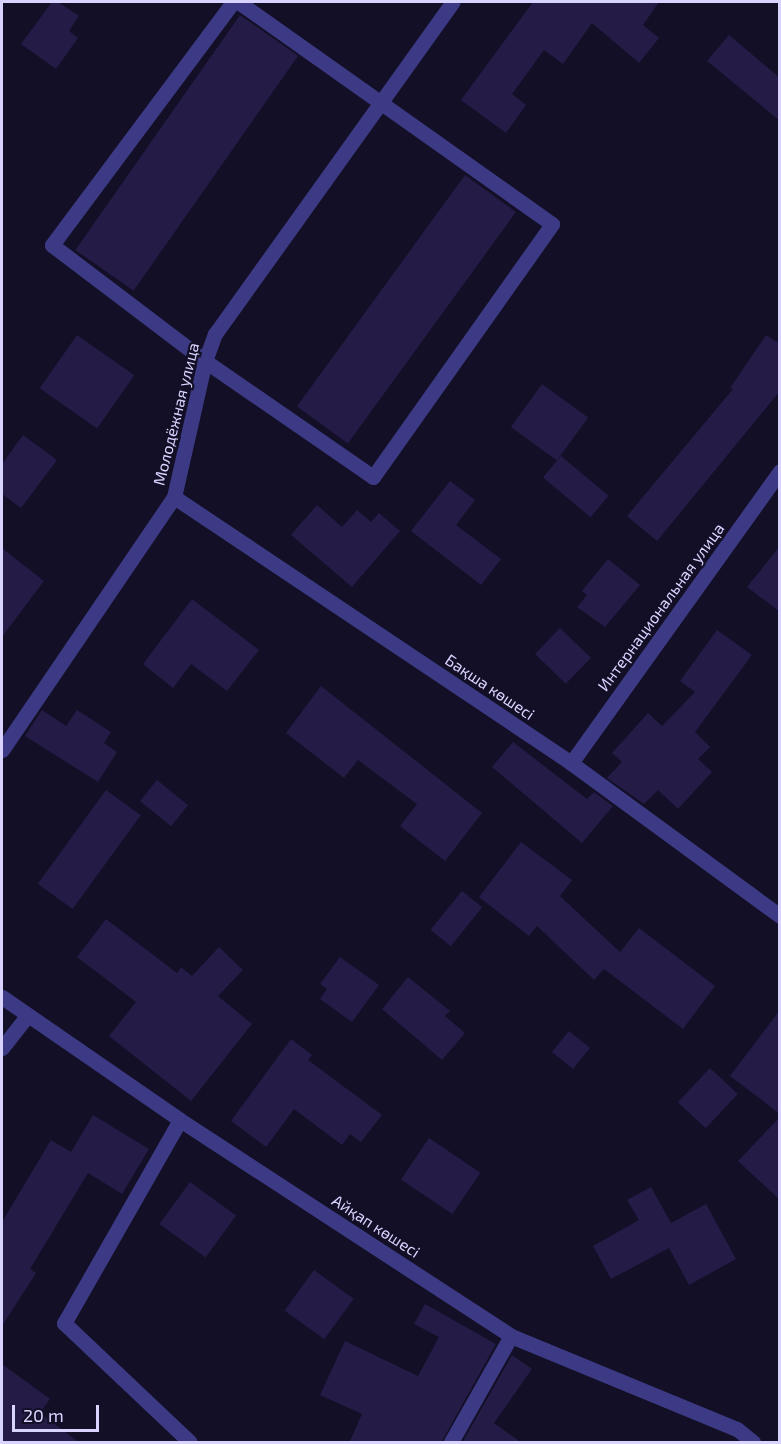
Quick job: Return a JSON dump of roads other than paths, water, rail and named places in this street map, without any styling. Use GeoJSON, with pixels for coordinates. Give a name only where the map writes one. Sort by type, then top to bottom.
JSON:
{"type":"FeatureCollection","features":[{"type":"Feature","properties":{"kind":"street"},"geometry":{"type":"LineString","coordinates":[[233,2],[52,245],[205,361],[373,477],[552,224],[239,2]]}},
{"type":"Feature","properties":{"kind":"street","name":"Молодёжная улица"},"geometry":{"type":"LineString","coordinates":[[2,750],[174,498],[205,361],[215,334],[453,2]]}},
{"type":"Feature","properties":{"kind":"street","name":"Интернациональная улица"},"geometry":{"type":"LineString","coordinates":[[571,762],[780,471]]}},
{"type":"Feature","properties":{"kind":"street","name":"Бақша көшесі"},"geometry":{"type":"LineString","coordinates":[[174,498],[571,762],[780,916]]}},
{"type":"Feature","properties":{"kind":"street","name":"Айқап көшесі"},"geometry":{"type":"LineString","coordinates":[[2,997],[26,1017],[180,1120],[511,1336],[737,1430],[753,1443]]}},
{"type":"Feature","properties":{"kind":"street"},"geometry":{"type":"LineString","coordinates":[[2,1048],[26,1017]]}},
{"type":"Feature","properties":{"kind":"street"},"geometry":{"type":"LineString","coordinates":[[180,1120],[64,1323],[190,1443]]}},
{"type":"Feature","properties":{"kind":"street"},"geometry":{"type":"LineString","coordinates":[[451,1443],[511,1336]]}}]}
